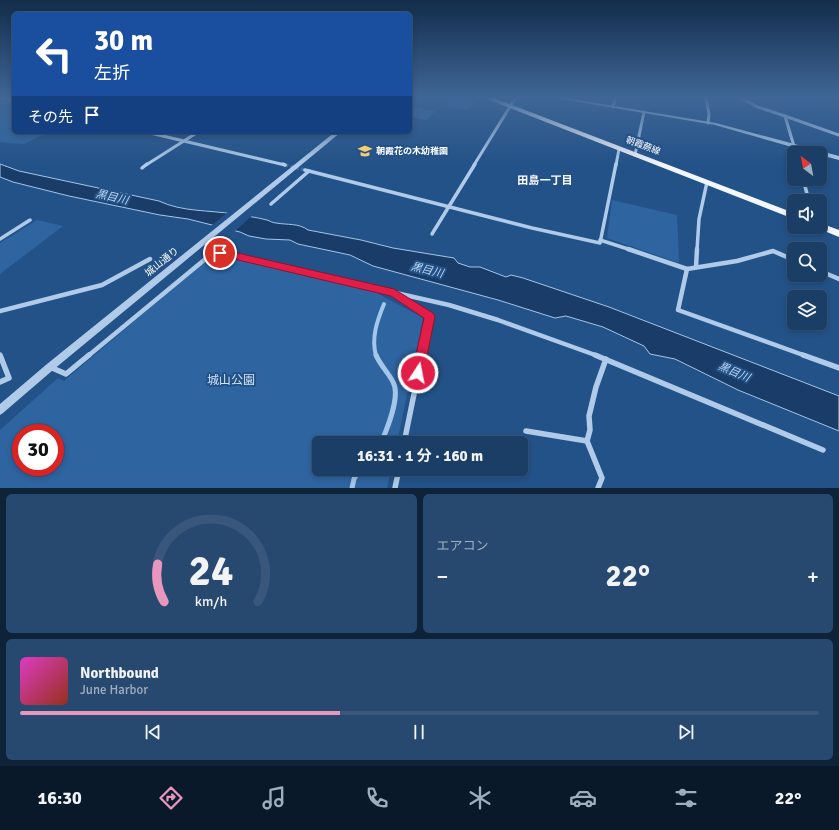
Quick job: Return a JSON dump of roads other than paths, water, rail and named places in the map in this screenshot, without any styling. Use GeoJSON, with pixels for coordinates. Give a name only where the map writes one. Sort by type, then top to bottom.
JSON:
{"type":"FeatureCollection","features":[{"type":"Feature","properties":{"kind":"main road","name":"朝霞蕨線"},"geometry":{"type":"LineString","coordinates":[[543,120],[787,213]]}},
{"type":"Feature","properties":{"kind":"main road"},"geometry":{"type":"LineString","coordinates":[[827,229],[839,234]]}},
{"type":"Feature","properties":{"kind":"street"},"geometry":{"type":"LineString","coordinates":[[432,234],[502,120]]}},
{"type":"Feature","properties":{"kind":"street"},"geometry":{"type":"LineString","coordinates":[[635,155],[642,120]]}},
{"type":"Feature","properties":{"kind":"street"},"geometry":{"type":"LineString","coordinates":[[689,120],[708,123],[794,146]]}},
{"type":"Feature","properties":{"kind":"street"},"geometry":{"type":"LineString","coordinates":[[786,120],[794,146]]}},
{"type":"Feature","properties":{"kind":"street"},"geometry":{"type":"LineString","coordinates":[[796,120],[839,135]]}},
{"type":"Feature","properties":{"kind":"street"},"geometry":{"type":"LineString","coordinates":[[154,134],[285,166]]}},
{"type":"Feature","properties":{"kind":"street"},"geometry":{"type":"LineString","coordinates":[[142,168],[195,134]]}},
{"type":"Feature","properties":{"kind":"street","name":"城山通り"},"geometry":{"type":"LineString","coordinates":[[0,410],[50,367],[336,134]]}},
{"type":"Feature","properties":{"kind":"street"},"geometry":{"type":"LineString","coordinates":[[271,204],[307,170],[540,230],[600,243],[619,149]]}},
{"type":"Feature","properties":{"kind":"street"},"geometry":{"type":"LineString","coordinates":[[827,155],[839,158]]}},
{"type":"Feature","properties":{"kind":"street"},"geometry":{"type":"LineString","coordinates":[[696,267],[699,219],[707,182]]}},
{"type":"Feature","properties":{"kind":"street"},"geometry":{"type":"LineString","coordinates":[[0,239],[30,220]]}},
{"type":"Feature","properties":{"kind":"street"},"geometry":{"type":"LineString","coordinates":[[600,240],[687,269],[737,261],[773,251],[787,257]]}},
{"type":"Feature","properties":{"kind":"street"},"geometry":{"type":"LineString","coordinates":[[50,367],[66,374],[209,256],[220,253],[449,305],[484,316],[606,358],[732,413],[823,450]]}},
{"type":"Feature","properties":{"kind":"street"},"geometry":{"type":"LineString","coordinates":[[0,311],[102,285],[150,259]]}},
{"type":"Feature","properties":{"kind":"street"},"geometry":{"type":"LineString","coordinates":[[687,269],[678,310],[839,368]]}},
{"type":"Feature","properties":{"kind":"street"},"geometry":{"type":"LineString","coordinates":[[827,274],[839,279]]}},
{"type":"Feature","properties":{"kind":"street"},"geometry":{"type":"LineString","coordinates":[[394,293],[430,316],[405,436]]}},
{"type":"Feature","properties":{"kind":"street"},"geometry":{"type":"LineString","coordinates":[[0,355],[9,378],[0,382]]}},
{"type":"Feature","properties":{"kind":"street"},"geometry":{"type":"LineString","coordinates":[[598,488],[602,478],[587,441],[590,430],[589,416],[594,394],[606,358]]}},
{"type":"Feature","properties":{"kind":"street"},"geometry":{"type":"LineString","coordinates":[[526,431],[587,441]]}},
{"type":"Feature","properties":{"kind":"street"},"geometry":{"type":"LineString","coordinates":[[395,488],[398,476]]}},
{"type":"Feature","properties":{"kind":"water","name":"黒目川"},"geometry":{"type":"Polygon","coordinates":[[[0,164],[19,171],[159,201],[177,207],[255,217],[275,223],[297,225],[308,230],[393,248],[454,258],[458,263],[470,267],[480,267],[506,277],[511,275],[523,278],[609,307],[839,396],[839,431],[738,390],[675,359],[650,354],[644,346],[603,327],[566,316],[555,318],[498,300],[373,266],[350,255],[298,244],[290,240],[266,239],[249,236],[240,232],[188,219],[160,215],[69,196],[13,182],[0,177],[0,164]]]}},
{"type":"Feature","properties":{"kind":"waterway"},"geometry":{"type":"LineString","coordinates":[[376,356],[374,336],[384,304]]}},
{"type":"Feature","properties":{"kind":"waterway"},"geometry":{"type":"LineString","coordinates":[[376,355],[391,378],[395,388],[394,404],[384,436]]}},
{"type":"Feature","properties":{"kind":"waterway"},"geometry":{"type":"LineString","coordinates":[[352,488],[356,476]]}},
{"type":"Feature","properties":{"kind":"tunnel"},"geometry":{"type":"LineString","coordinates":[[287,165],[285,165],[305,170]]}},
{"type":"Feature","properties":{"kind":"place","name":"朝霞花の木幼稚園"},"geometry":{"type":"Point","coordinates":[365,151]}},
{"type":"Feature","properties":{"kind":"district","name":"田島一丁目"},"geometry":{"type":"Point","coordinates":[545,180]}},
{"type":"Feature","properties":{"kind":"park label","name":"城山公園"},"geometry":{"type":"Point","coordinates":[231,380]}}]}
